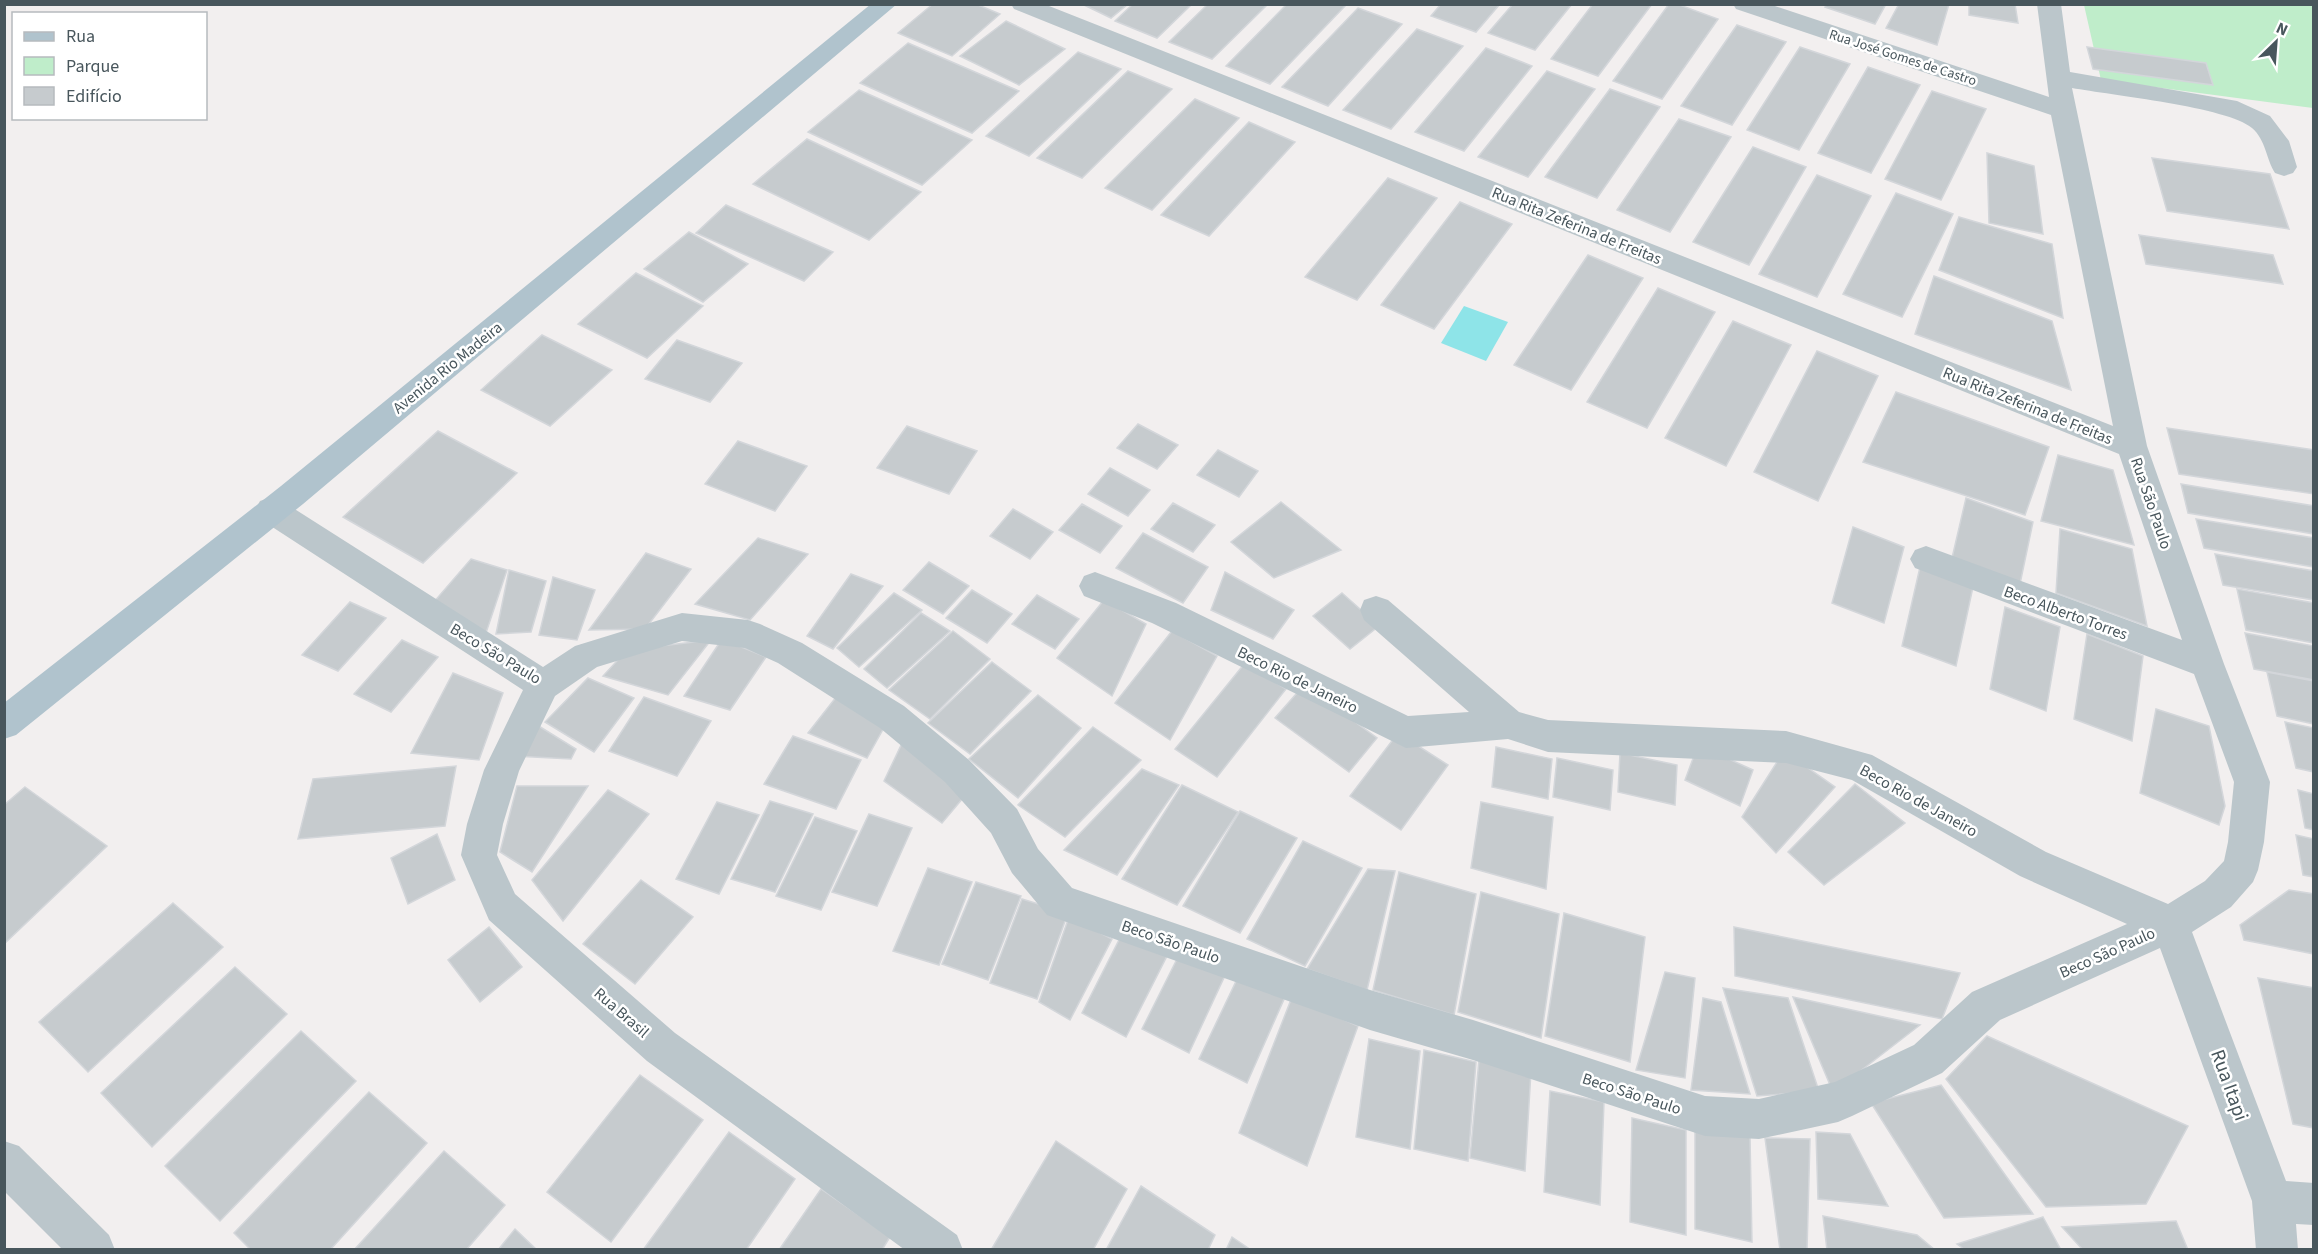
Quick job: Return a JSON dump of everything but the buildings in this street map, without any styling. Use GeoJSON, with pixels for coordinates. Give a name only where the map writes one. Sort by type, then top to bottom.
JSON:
{"type":"FeatureCollection","features":[{"type":"Feature","properties":{"kind":"main road","name":"Avenida Rio Madeira"},"geometry":{"type":"LineString","coordinates":[[4,724],[271,510],[886,4]]}},
{"type":"Feature","properties":{"kind":"street","name":"Rua Rita Zeferina de Freitas"},"geometry":{"type":"LineString","coordinates":[[1022,4],[2132,446]]}},
{"type":"Feature","properties":{"kind":"street","name":"Rua José Gomes de Castro"},"geometry":{"type":"LineString","coordinates":[[1744,4],[2063,110]]}},
{"type":"Feature","properties":{"kind":"street","name":"Rua São Paulo"},"geometry":{"type":"LineString","coordinates":[[2049,4],[2063,110],[2132,446],[2207,664],[2252,782],[2246,842],[2240,870],[2218,894],[2170,924]]}},
{"type":"Feature","properties":{"kind":"street"},"geometry":{"type":"LineString","coordinates":[[2059,78],[2228,107],[2261,122],[2276,141],[2284,167]]}},
{"type":"Feature","properties":{"kind":"street","name":"Beco São Paulo"},"geometry":{"type":"LineString","coordinates":[[271,510],[543,685],[587,656],[682,627],[748,634],[790,653],[892,717],[957,771],[1004,821],[1025,861],[1060,902],[1370,1010],[1473,1040],[1705,1116],[1759,1119],[1838,1102],[1928,1059],[1986,1006],[2170,924]]}},
{"type":"Feature","properties":{"kind":"street","name":"Beco Alberto Torres"},"geometry":{"type":"LineString","coordinates":[[1926,559],[2207,664]]}},
{"type":"Feature","properties":{"kind":"street","name":"Beco Rio de Janeiro"},"geometry":{"type":"LineString","coordinates":[[1095,586],[1164,613],[1406,732],[1508,724],[1548,736],[1786,747],[1860,766],[2033,864],[2170,924]]}},
{"type":"Feature","properties":{"kind":"street","name":"Beco Rio de Janeiro"},"geometry":{"type":"LineString","coordinates":[[1376,610],[1508,724]]}},
{"type":"Feature","properties":{"kind":"street","name":"Rua Brasil"},"geometry":{"type":"LineString","coordinates":[[543,685],[502,770],[481,844],[480,855],[502,907],[661,1047],[942,1250]]}},
{"type":"Feature","properties":{"kind":"street","name":"Rua Itapi"},"geometry":{"type":"LineString","coordinates":[[2170,924],[2273,1201],[2277,1250]]}},
{"type":"Feature","properties":{"kind":"street"},"geometry":{"type":"LineString","coordinates":[[4,1161],[94,1250]]}},
{"type":"Feature","properties":{"kind":"street"},"geometry":{"type":"LineString","coordinates":[[2273,1201],[2313,1204]]}},
{"type":"Feature","properties":{"kind":"green space"},"geometry":{"type":"Polygon","coordinates":[[[2084,5],[2313,5],[2313,108],[2101,80],[2084,5]]]}},
{"type":"Feature","properties":{"kind":"water"},"geometry":{"type":"Polygon","coordinates":[[[1464,306],[1508,322],[1486,361],[1441,343],[1464,306]]]}}]}
